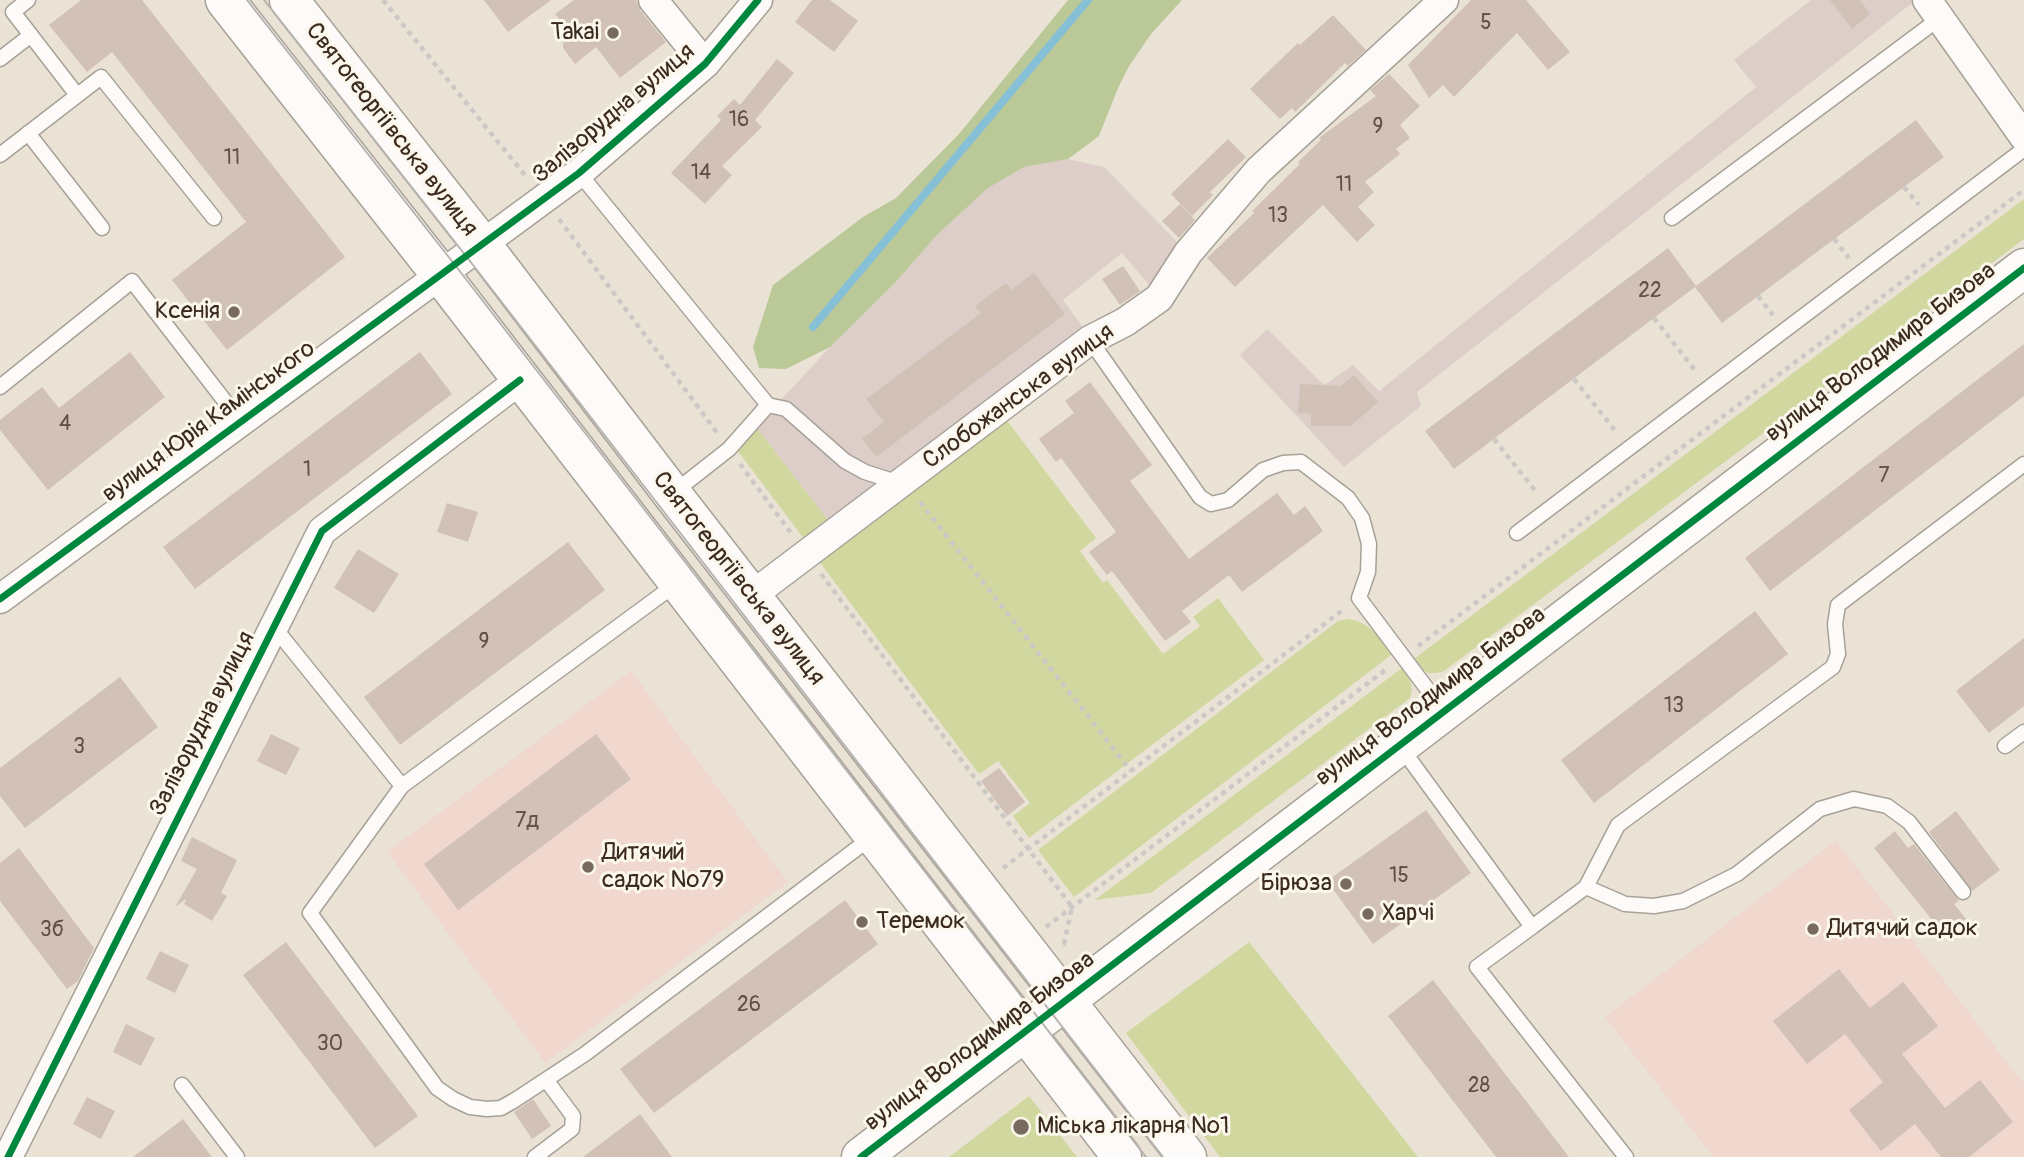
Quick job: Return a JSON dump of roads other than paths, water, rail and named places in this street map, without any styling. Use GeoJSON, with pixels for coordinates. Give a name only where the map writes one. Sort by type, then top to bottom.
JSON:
{"type":"FeatureCollection","features":[{"type":"Feature","properties":{"kind":"main road","name":"Святогеоргіївська вулиця"},"geometry":{"type":"LineString","coordinates":[[225,0],[441,275],[1122,1157]]}},
{"type":"Feature","properties":{"kind":"main road","name":"Святогеоргіївська вулиця"},"geometry":{"type":"LineString","coordinates":[[289,0],[482,245],[1187,1157]]}},
{"type":"Feature","properties":{"kind":"main road","name":"вулиця Володимира Бизова"},"geometry":{"type":"LineString","coordinates":[[861,1157],[2024,268]]}},
{"type":"Feature","properties":{"kind":"street"},"geometry":{"type":"LineString","coordinates":[[653,0],[705,64]]}},
{"type":"Feature","properties":{"kind":"street","name":"Залізорудна вулиця"},"geometry":{"type":"LineString","coordinates":[[441,275],[579,173],[705,64],[758,0]]}},
{"type":"Feature","properties":{"kind":"street","name":"Слобожанська вулиця"},"geometry":{"type":"LineString","coordinates":[[751,596],[1090,340],[1125,322],[1159,298],[1188,253],[1259,170],[1444,0]]}},
{"type":"Feature","properties":{"kind":"street"},"geometry":{"type":"LineString","coordinates":[[1933,9],[2024,137]]}},
{"type":"Feature","properties":{"kind":"street","name":"вулиця Юрія Камінського"},"geometry":{"type":"LineString","coordinates":[[0,599],[441,275]]}},
{"type":"Feature","properties":{"kind":"street","name":"Залізорудна вулиця"},"geometry":{"type":"LineString","coordinates":[[8,1157],[322,531],[520,380]]}},
{"type":"Feature","properties":{"kind":"lane"},"geometry":{"type":"LineString","coordinates":[[28,0],[8,6],[77,95]]}},
{"type":"Feature","properties":{"kind":"lane"},"geometry":{"type":"LineString","coordinates":[[1672,218],[1933,9]]}},
{"type":"Feature","properties":{"kind":"lane"},"geometry":{"type":"LineString","coordinates":[[0,60],[31,35]]}},
{"type":"Feature","properties":{"kind":"lane"},"geometry":{"type":"LineString","coordinates":[[0,155],[101,77],[214,218]]}},
{"type":"Feature","properties":{"kind":"lane"},"geometry":{"type":"LineString","coordinates":[[28,133],[102,228]]}},
{"type":"Feature","properties":{"kind":"lane"},"geometry":{"type":"LineString","coordinates":[[1517,533],[2024,149]]}},
{"type":"Feature","properties":{"kind":"lane"},"geometry":{"type":"LineString","coordinates":[[579,173],[768,405],[786,409],[845,461],[865,472],[890,480],[903,480]]}},
{"type":"Feature","properties":{"kind":"lane"},"geometry":{"type":"LineString","coordinates":[[0,387],[132,281],[241,422]]}},
{"type":"Feature","properties":{"kind":"lane"},"geometry":{"type":"LineString","coordinates":[[1090,340],[1199,497],[1211,504],[1228,500],[1263,470],[1283,463],[1301,462],[1348,498],[1362,518],[1369,544],[1368,572],[1359,598],[1444,711]]}},
{"type":"Feature","properties":{"kind":"lane"},"geometry":{"type":"LineString","coordinates":[[672,494],[729,449],[768,405]]}},
{"type":"Feature","properties":{"kind":"lane"},"geometry":{"type":"LineString","coordinates":[[1626,1157],[1477,967],[1586,887],[1618,825],[1833,667],[1838,654],[1835,624],[1838,605],[2024,464]]}},
{"type":"Feature","properties":{"kind":"lane"},"geometry":{"type":"LineString","coordinates":[[678,583],[402,786],[310,913],[437,1088],[470,1107],[501,1108],[547,1081],[585,1054],[873,836]]}},
{"type":"Feature","properties":{"kind":"lane"},"geometry":{"type":"LineString","coordinates":[[274,627],[402,786]]}},
{"type":"Feature","properties":{"kind":"lane"},"geometry":{"type":"LineString","coordinates":[[2005,746],[2024,732]]}},
{"type":"Feature","properties":{"kind":"lane"},"geometry":{"type":"LineString","coordinates":[[1399,746],[1532,927]]}},
{"type":"Feature","properties":{"kind":"lane"},"geometry":{"type":"LineString","coordinates":[[1586,887],[1625,904],[1654,906],[1683,901],[1737,874],[1820,809],[1854,799],[1887,806],[1909,822],[1963,892]]}},
{"type":"Feature","properties":{"kind":"lane"},"geometry":{"type":"LineString","coordinates":[[535,1157],[572,1129],[574,1122],[573,1116],[547,1081]]}},
{"type":"Feature","properties":{"kind":"lane"},"geometry":{"type":"LineString","coordinates":[[182,1085],[237,1157]]}},
{"type":"Feature","properties":{"kind":"waterway"},"geometry":{"type":"LineString","coordinates":[[813,327],[1088,0]]}},
{"type":"Feature","properties":{"kind":"tram line"},"geometry":{"type":"LineString","coordinates":[[247,0],[1146,1157]]}},
{"type":"Feature","properties":{"kind":"tram line"},"geometry":{"type":"LineString","coordinates":[[264,0],[466,256],[1163,1157]]}},
{"type":"Feature","properties":{"kind":"place","name":"Takai"},"geometry":{"type":"Point","coordinates":[613,33]}},
{"type":"Feature","properties":{"kind":"place","name":"Ксенія"},"geometry":{"type":"Point","coordinates":[234,312]}},
{"type":"Feature","properties":{"kind":"place","name":"Дитячий садок №79"},"geometry":{"type":"Point","coordinates":[588,867]}},
{"type":"Feature","properties":{"kind":"place","name":"Бірюза"},"geometry":{"type":"Point","coordinates":[1346,884]}},
{"type":"Feature","properties":{"kind":"place","name":"Харчі"},"geometry":{"type":"Point","coordinates":[1368,914]}},
{"type":"Feature","properties":{"kind":"place","name":"Теремок"},"geometry":{"type":"Point","coordinates":[862,922]}},
{"type":"Feature","properties":{"kind":"place","name":"Дитячий садок"},"geometry":{"type":"Point","coordinates":[1813,929]}},
{"type":"Feature","properties":{"kind":"place","name":"Міська лікарня №1"},"geometry":{"type":"Point","coordinates":[1021,1127]}}]}
